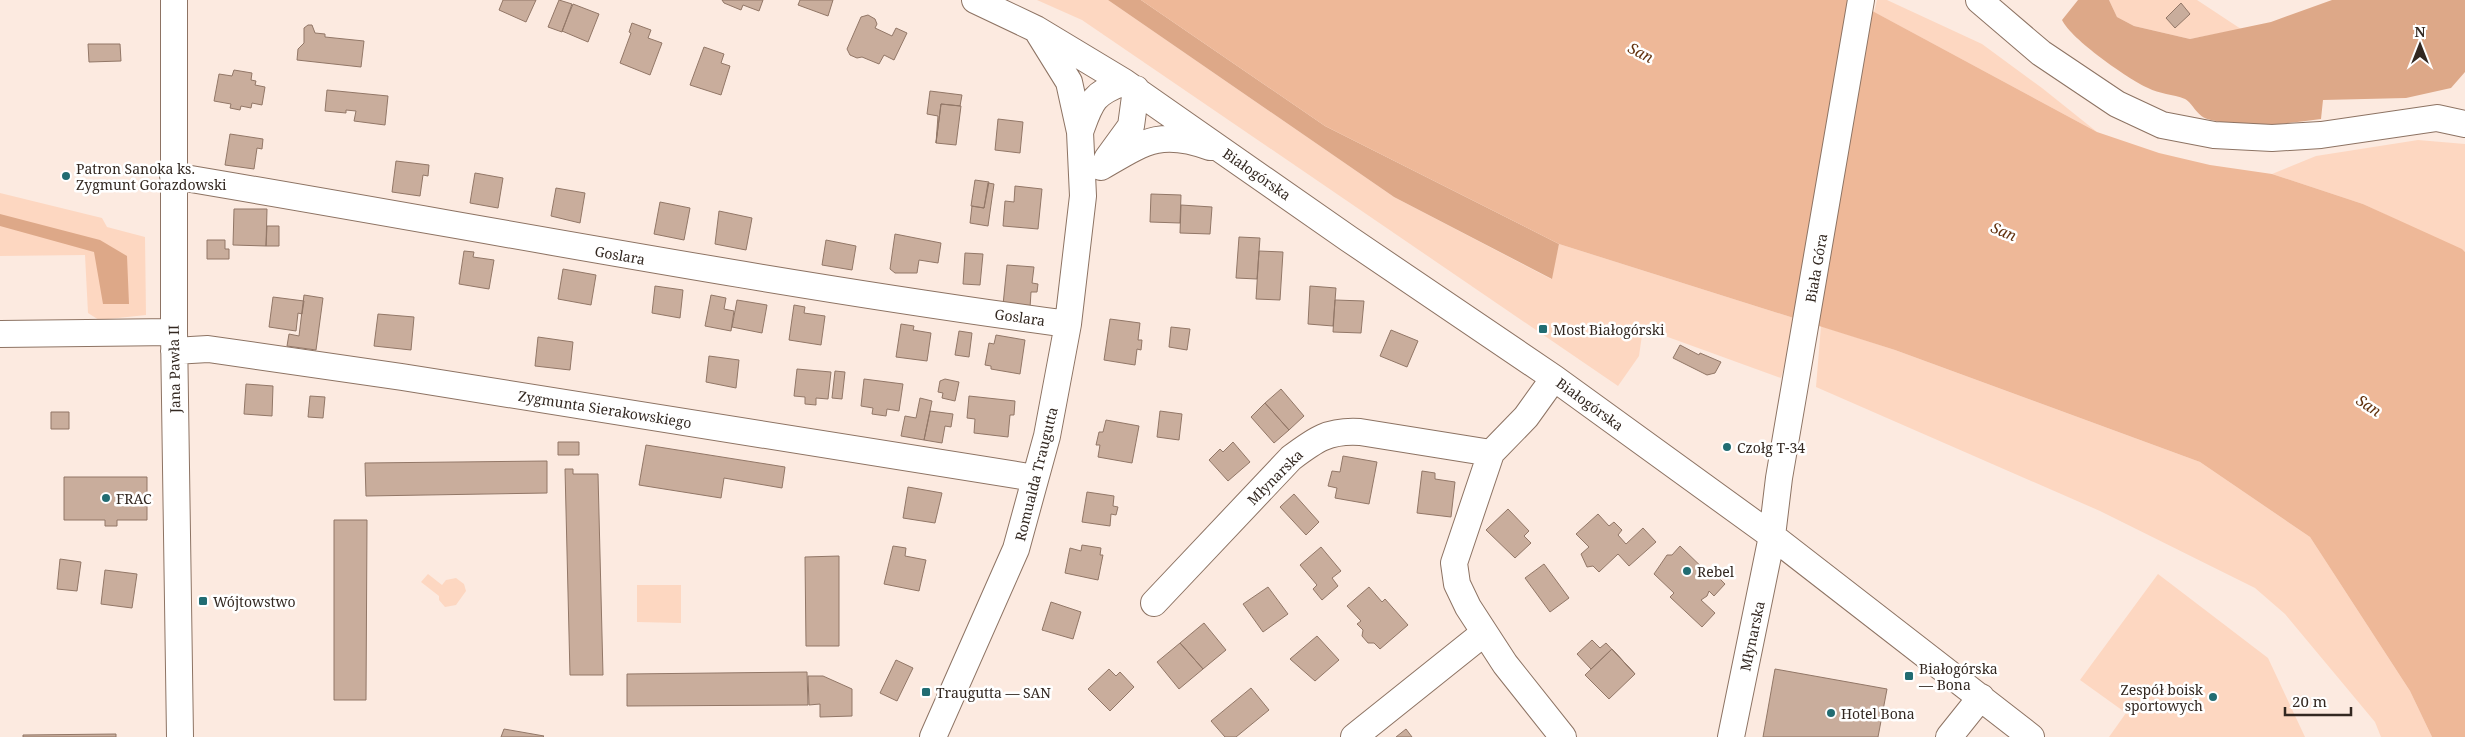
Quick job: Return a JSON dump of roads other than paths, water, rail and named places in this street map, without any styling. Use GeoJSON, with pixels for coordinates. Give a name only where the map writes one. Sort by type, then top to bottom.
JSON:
{"type":"FeatureCollection","features":[{"type":"Feature","properties":{"kind":"street","name":"Jana Pawła II"},"geometry":{"type":"LineString","coordinates":[[174,0],[174,342],[180,737]]}},
{"type":"Feature","properties":{"kind":"street"},"geometry":{"type":"LineString","coordinates":[[976,0],[1036,29],[1130,86]]}},
{"type":"Feature","properties":{"kind":"street","name":"Biała Góra"},"geometry":{"type":"LineString","coordinates":[[1772,536],[1779,478],[1861,0]]}},
{"type":"Feature","properties":{"kind":"street"},"geometry":{"type":"LineString","coordinates":[[1980,0],[2041,53],[2117,104],[2162,125],[2214,135],[2272,138],[2321,135],[2437,118],[2465,124]]}},
{"type":"Feature","properties":{"kind":"street","name":"Romualda Traugutta"},"geometry":{"type":"LineString","coordinates":[[933,737],[1016,549],[1055,397],[1068,324],[1083,196],[1080,132],[1069,82],[1036,29]]}},
{"type":"Feature","properties":{"kind":"street","name":"Romualda Traugutta"},"geometry":{"type":"LineString","coordinates":[[1080,132],[1091,102],[1105,89],[1130,86],[1130,126],[1083,196]]}},
{"type":"Feature","properties":{"kind":"street","name":"Białogórska"},"geometry":{"type":"LineString","coordinates":[[1130,86],[1230,154],[1349,239],[1554,378],[1772,536],[2031,737]]}},
{"type":"Feature","properties":{"kind":"street","name":"Romualda Traugutta"},"geometry":{"type":"LineString","coordinates":[[1101,167],[1144,142],[1164,139],[1189,140],[1230,154]]}},
{"type":"Feature","properties":{"kind":"street","name":"Goslara"},"geometry":{"type":"LineString","coordinates":[[174,176],[632,258],[917,303],[1068,324]]}},
{"type":"Feature","properties":{"kind":"street","name":"Zygmunta Sierakowskiego"},"geometry":{"type":"LineString","coordinates":[[0,334],[174,342],[208,349],[402,377],[1035,478]]}},
{"type":"Feature","properties":{"kind":"street"},"geometry":{"type":"LineString","coordinates":[[1554,378],[1526,417],[1491,453],[1454,563],[1457,584],[1484,633],[1537,706],[1563,737]]}},
{"type":"Feature","properties":{"kind":"street","name":"Młynarska"},"geometry":{"type":"LineString","coordinates":[[1154,603],[1291,458],[1316,439],[1341,430],[1491,453]]}},
{"type":"Feature","properties":{"kind":"street","name":"Młynarska"},"geometry":{"type":"LineString","coordinates":[[1731,737],[1772,536]]}},
{"type":"Feature","properties":{"kind":"street"},"geometry":{"type":"LineString","coordinates":[[1354,737],[1484,633]]}},
{"type":"Feature","properties":{"kind":"street"},"geometry":{"type":"LineString","coordinates":[[1949,737],[1980,697]]}},
{"type":"Feature","properties":{"kind":"water","name":"San"},"geometry":{"type":"Polygon","coordinates":[[[1141,0],[1852,0],[2097,132],[2159,153],[2210,165],[2272,174],[2363,204],[2462,249],[2465,252],[2465,737],[2432,737],[2410,691],[2310,537],[2200,462],[1895,350],[1559,244],[1325,126],[1141,0]]]}},
{"type":"Feature","properties":{"kind":"place","name":"Patron Sanoka ks. Zygmunt Gorazdowski"},"geometry":{"type":"Point","coordinates":[66,176]}},
{"type":"Feature","properties":{"kind":"place","name":"Most Białogórski"},"geometry":{"type":"Point","coordinates":[1543,329]}},
{"type":"Feature","properties":{"kind":"place","name":"Czołg T-34"},"geometry":{"type":"Point","coordinates":[1727,447]}},
{"type":"Feature","properties":{"kind":"place","name":"FRAC"},"geometry":{"type":"Point","coordinates":[106,498]}},
{"type":"Feature","properties":{"kind":"place","name":"Rebel"},"geometry":{"type":"Point","coordinates":[1687,571]}},
{"type":"Feature","properties":{"kind":"place","name":"Wójtowstwo"},"geometry":{"type":"Point","coordinates":[203,601]}},
{"type":"Feature","properties":{"kind":"place","name":"Białogórska — Bona"},"geometry":{"type":"Point","coordinates":[1909,676]}},
{"type":"Feature","properties":{"kind":"place","name":"Traugutta — SAN"},"geometry":{"type":"Point","coordinates":[926,692]}},
{"type":"Feature","properties":{"kind":"place","name":"Zespół boisk sportowych"},"geometry":{"type":"Point","coordinates":[2213,697]}},
{"type":"Feature","properties":{"kind":"place","name":"Hotel Bona"},"geometry":{"type":"Point","coordinates":[1831,713]}}]}
